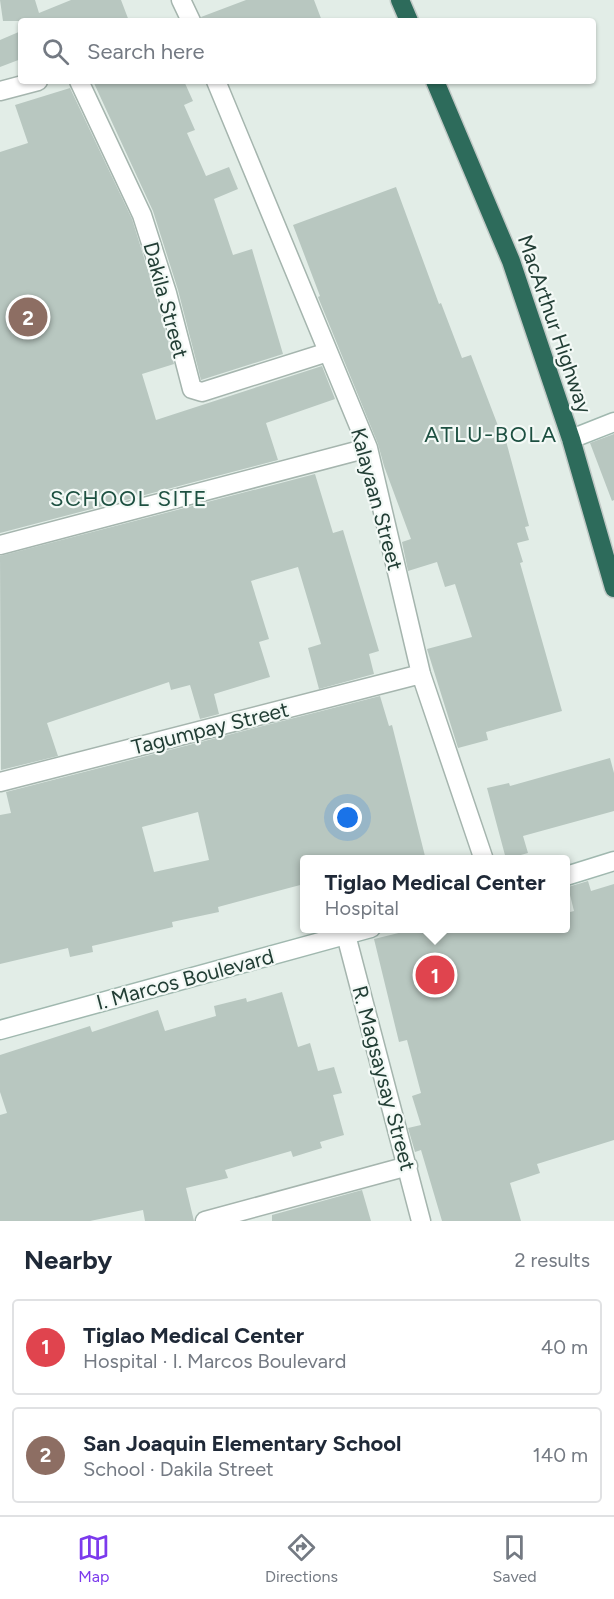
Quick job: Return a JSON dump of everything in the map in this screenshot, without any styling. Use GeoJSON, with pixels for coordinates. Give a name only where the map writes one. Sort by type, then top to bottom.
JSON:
{"type":"FeatureCollection","features":[{"type":"Feature","properties":{"kind":"highway"},"geometry":{"type":"LineString","coordinates":[[400,0],[408,18]]}},
{"type":"Feature","properties":{"kind":"highway","name":"MacArthur Highway"},"geometry":{"type":"LineString","coordinates":[[436,84],[511,261],[571,439],[614,588]]}},
{"type":"Feature","properties":{"kind":"street"},"geometry":{"type":"LineString","coordinates":[[182,0],[189,18]]}},
{"type":"Feature","properties":{"kind":"street"},"geometry":{"type":"LineString","coordinates":[[0,91],[27,84]]}},
{"type":"Feature","properties":{"kind":"street","name":"Dakila Street"},"geometry":{"type":"LineString","coordinates":[[80,84],[142,215],[167,292],[192,388],[202,392],[328,352]]}},
{"type":"Feature","properties":{"kind":"street","name":"Kalayaan Street"},"geometry":{"type":"LineString","coordinates":[[217,84],[368,448],[421,674],[482,855]]}},
{"type":"Feature","properties":{"kind":"street"},"geometry":{"type":"LineString","coordinates":[[571,439],[614,422]]}},
{"type":"Feature","properties":{"kind":"street"},"geometry":{"type":"LineString","coordinates":[[0,545],[368,448]]}},
{"type":"Feature","properties":{"kind":"street","name":"Tagumpay Street"},"geometry":{"type":"LineString","coordinates":[[0,782],[421,674]]}},
{"type":"Feature","properties":{"kind":"street"},"geometry":{"type":"LineString","coordinates":[[570,875],[614,861]]}},
{"type":"Feature","properties":{"kind":"street","name":"I. Marcos Boulevard"},"geometry":{"type":"LineString","coordinates":[[0,1030],[353,933]]}},
{"type":"Feature","properties":{"kind":"street","name":"R. Magsaysay Street"},"geometry":{"type":"LineString","coordinates":[[346,935],[421,1221]]}},
{"type":"Feature","properties":{"kind":"street"},"geometry":{"type":"LineString","coordinates":[[205,1221],[408,1166]]}},
{"type":"Feature","properties":{"kind":"building"},"geometry":{"type":"Polygon","coordinates":[[[0,0],[35,0],[39,13],[71,0],[121,0],[128,18],[18,18],[18,21],[3,21],[0,0]]]}},
{"type":"Feature","properties":{"kind":"building"},"geometry":{"type":"Polygon","coordinates":[[[246,0],[314,0],[321,18],[201,18],[246,0]]]}},
{"type":"Feature","properties":{"kind":"building"},"geometry":{"type":"Polygon","coordinates":[[[18,32],[18,60],[0,67],[0,40],[18,32]]]}},
{"type":"Feature","properties":{"kind":"building"},"geometry":{"type":"Polygon","coordinates":[[[94,84],[185,84],[193,101],[184,105],[195,130],[187,133],[206,176],[229,167],[238,189],[214,199],[233,255],[252,249],[283,354],[201,380],[178,290],[153,211],[94,84]]]}},
{"type":"Feature","properties":{"kind":"building"},"geometry":{"type":"Polygon","coordinates":[[[70,88],[132,219],[174,364],[142,374],[156,420],[322,366],[335,399],[266,423],[278,460],[0,533],[0,152],[28,143],[15,105],[70,88]]]}},
{"type":"Feature","properties":{"kind":"building"},"geometry":{"type":"Polygon","coordinates":[[[396,187],[439,304],[441,303],[462,358],[471,355],[500,431],[503,430],[529,526],[525,527],[529,540],[517,543],[523,562],[520,563],[562,711],[486,732],[488,740],[458,748],[427,649],[472,637],[455,584],[445,587],[437,562],[408,571],[402,542],[411,539],[378,444],[318,297],[320,296],[293,225],[396,187]]]}},
{"type":"Feature","properties":{"kind":"building"},"geometry":{"type":"Polygon","coordinates":[[[614,434],[614,500],[612,501],[590,443],[614,434]]]}},
{"type":"Feature","properties":{"kind":"building"},"geometry":{"type":"Polygon","coordinates":[[[315,474],[333,533],[343,530],[379,651],[369,654],[374,674],[319,689],[308,648],[321,644],[298,567],[251,581],[269,639],[259,642],[270,677],[214,694],[219,714],[200,719],[190,685],[171,690],[169,682],[47,723],[58,756],[1,770],[0,556],[315,474]]]}},
{"type":"Feature","properties":{"kind":"building"},"geometry":{"type":"Polygon","coordinates":[[[380,696],[389,726],[392,725],[425,855],[300,855],[300,885],[218,907],[219,912],[172,922],[173,927],[92,946],[93,952],[70,957],[68,948],[0,964],[0,815],[11,813],[6,792],[380,696]],[[198,812],[142,827],[154,872],[209,860],[198,812]]]}},
{"type":"Feature","properties":{"kind":"building"},"geometry":{"type":"Polygon","coordinates":[[[610,758],[614,773],[614,811],[523,836],[528,853],[505,855],[487,788],[509,783],[510,786],[610,758]]]}},
{"type":"Feature","properties":{"kind":"building"},"geometry":{"type":"Polygon","coordinates":[[[588,881],[591,891],[614,884],[614,1140],[537,1164],[540,1173],[510,1183],[521,1221],[442,1221],[421,1150],[415,1152],[408,1128],[421,1125],[412,1096],[421,1093],[407,1040],[399,1042],[374,939],[399,933],[570,933],[570,912],[574,911],[570,886],[588,881]]]}},
{"type":"Feature","properties":{"kind":"building"},"geometry":{"type":"Polygon","coordinates":[[[282,992],[298,1047],[310,1043],[318,1071],[334,1067],[342,1093],[333,1095],[344,1135],[320,1142],[322,1148],[293,1157],[291,1151],[225,1170],[228,1178],[186,1188],[194,1221],[145,1221],[143,1210],[90,1221],[0,1221],[0,1115],[7,1113],[0,1092],[0,1055],[90,1026],[92,1032],[158,1010],[165,1031],[216,1016],[214,1006],[246,998],[247,1002],[282,992]]]}},
{"type":"Feature","properties":{"kind":"building"},"geometry":{"type":"Polygon","coordinates":[[[362,1190],[371,1221],[272,1221],[272,1215],[362,1190]]]}},
{"type":"Feature","properties":{"kind":"place","name":"San Joaquin Elementary School"},"geometry":{"type":"Point","coordinates":[28,317]}},
{"type":"Feature","properties":{"kind":"place","name":"Tiglao Medical Center"},"geometry":{"type":"Point","coordinates":[435,975]}},
{"type":"Feature","properties":{"kind":"district","name":"ATLU-BOLA"},"geometry":{"type":"Point","coordinates":[491,434]}},
{"type":"Feature","properties":{"kind":"district","name":"SCHOOL SITE"},"geometry":{"type":"Point","coordinates":[129,498]}}]}
